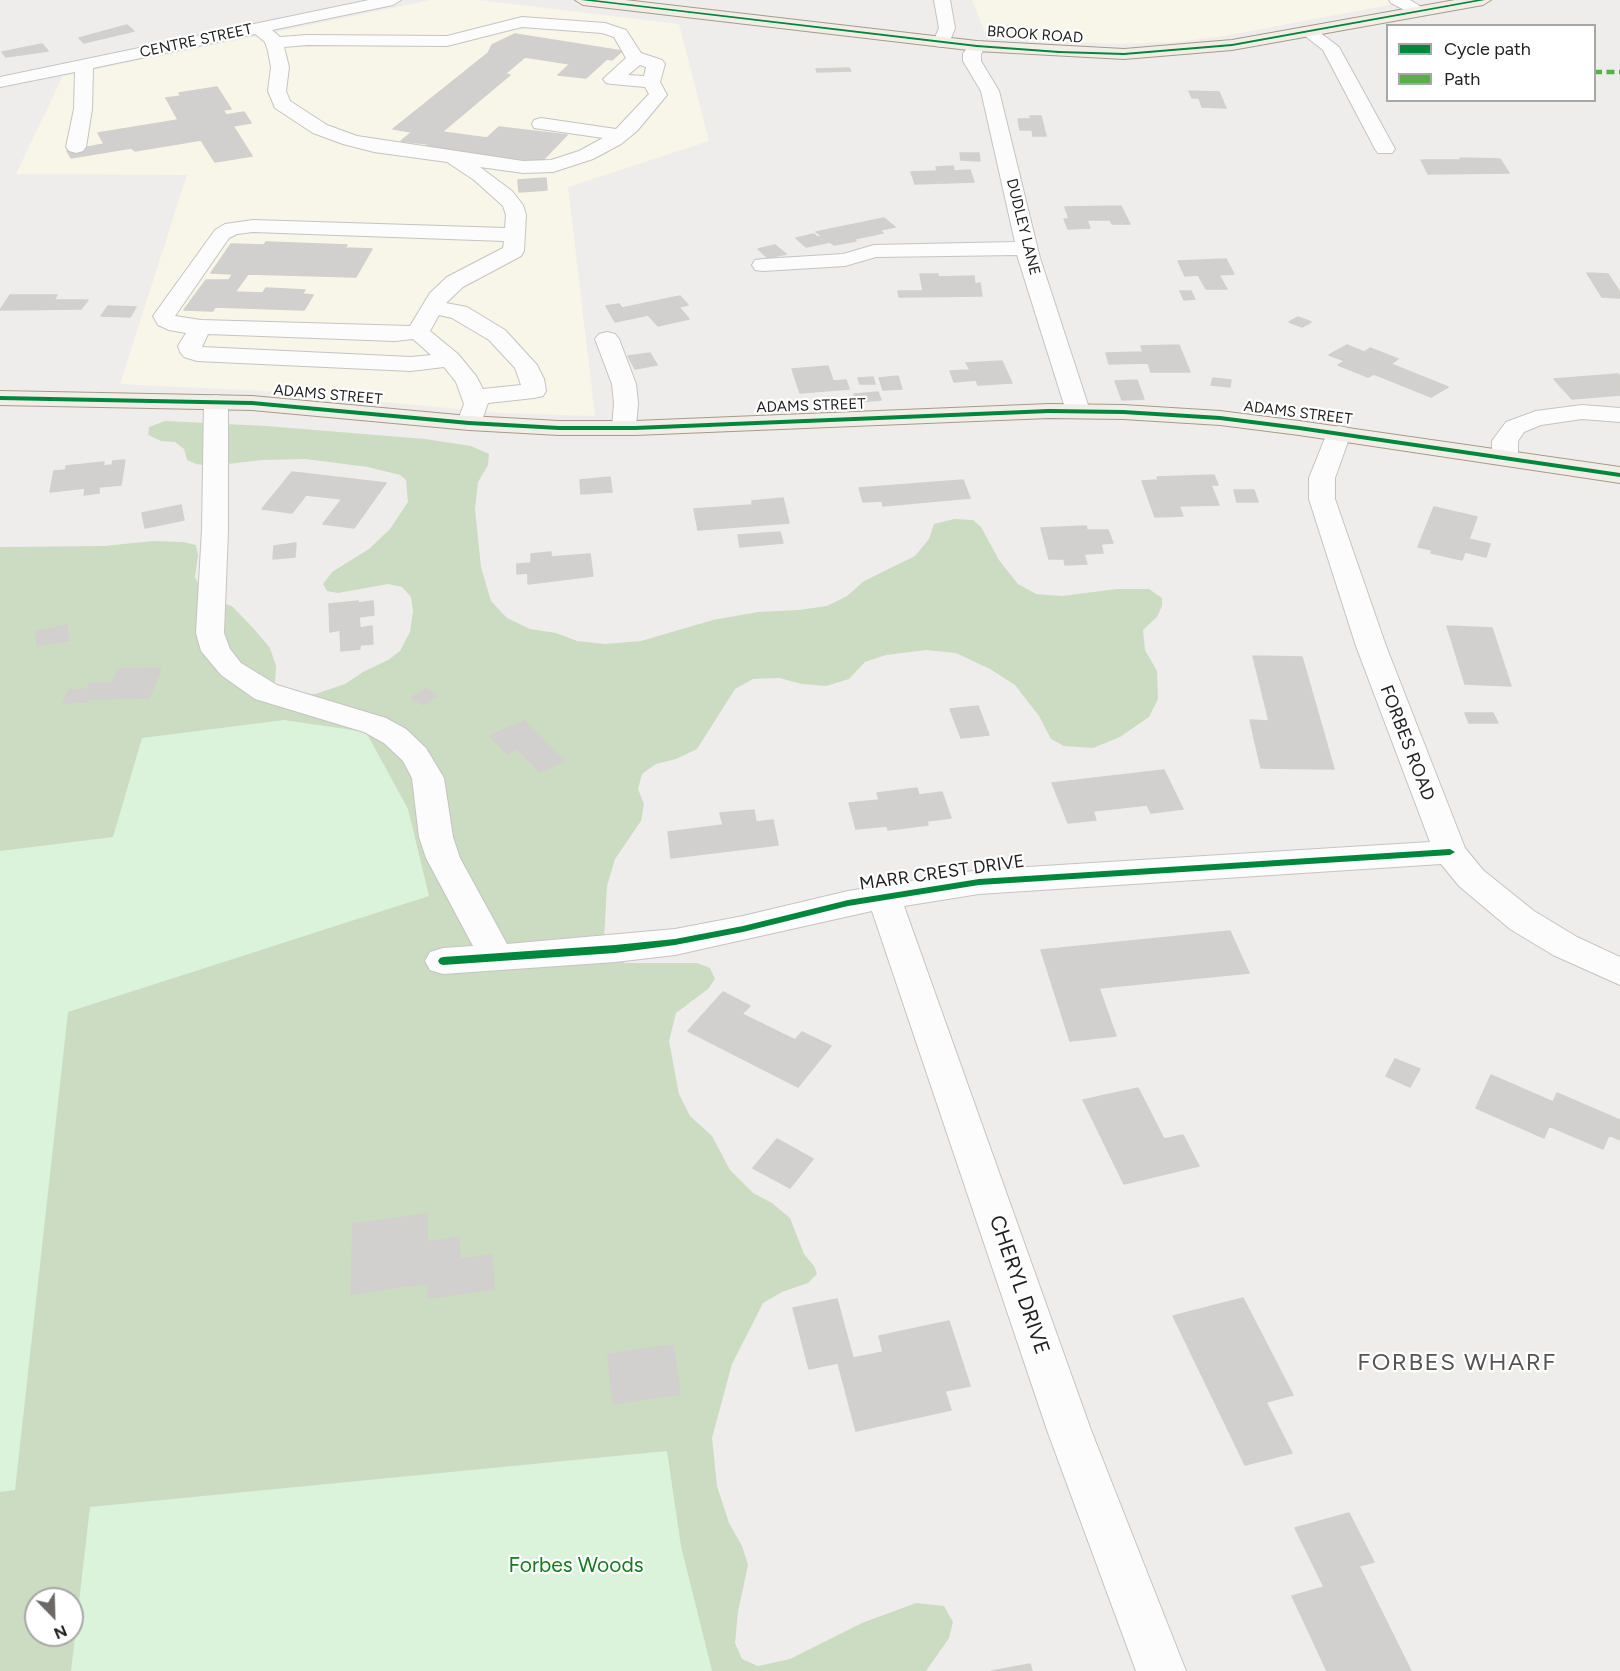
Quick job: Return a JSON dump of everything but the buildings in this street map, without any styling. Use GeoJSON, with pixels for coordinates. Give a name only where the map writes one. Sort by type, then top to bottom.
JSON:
{"type":"FeatureCollection","features":[{"type":"Feature","properties":{"kind":"main road","name":"BROOK ROAD"},"geometry":{"type":"LineString","coordinates":[[583,0],[977,46],[1083,54],[1147,53],[1232,45],[1483,0]]}},
{"type":"Feature","properties":{"kind":"main road","name":"ADAMS STREET"},"geometry":{"type":"LineString","coordinates":[[0,398],[216,402],[323,408],[469,423],[537,427],[624,428],[1078,411],[1185,415],[1339,433],[1620,476]]}},
{"type":"Feature","properties":{"kind":"street","name":"CENTRE STREET"},"geometry":{"type":"LineString","coordinates":[[0,82],[393,0]]}},
{"type":"Feature","properties":{"kind":"street"},"geometry":{"type":"LineString","coordinates":[[942,0],[947,28],[942,42]]}},
{"type":"Feature","properties":{"kind":"street"},"geometry":{"type":"LineString","coordinates":[[1397,0],[1420,12]]}},
{"type":"Feature","properties":{"kind":"street"},"geometry":{"type":"LineString","coordinates":[[274,43],[307,40],[443,50],[461,39],[507,24],[538,22],[612,30],[620,34],[636,59],[656,64],[651,82],[658,95],[621,135],[597,150],[570,162],[542,167],[495,170],[489,176],[490,183]]}},
{"type":"Feature","properties":{"kind":"street"},"geometry":{"type":"LineString","coordinates":[[258,28],[270,37],[285,62],[277,92],[279,100],[290,111],[310,123],[361,143],[523,167]]}},
{"type":"Feature","properties":{"kind":"street"},"geometry":{"type":"LineString","coordinates":[[1308,32],[1330,46],[1385,149]]}},
{"type":"Feature","properties":{"kind":"street","name":"DUDLEY LANE"},"geometry":{"type":"LineString","coordinates":[[977,46],[972,54],[972,61],[990,91],[1026,248],[1078,411]]}},
{"type":"Feature","properties":{"kind":"street"},"geometry":{"type":"LineString","coordinates":[[636,59],[612,79],[651,82]]}},
{"type":"Feature","properties":{"kind":"street"},"geometry":{"type":"LineString","coordinates":[[76,147],[83,109],[84,64]]}},
{"type":"Feature","properties":{"kind":"street"},"geometry":{"type":"LineString","coordinates":[[541,124],[621,135]]}},
{"type":"Feature","properties":{"kind":"street"},"geometry":{"type":"LineString","coordinates":[[418,332],[432,307],[455,282],[513,251],[515,235],[516,215],[513,205],[490,183],[463,165],[439,155]]}},
{"type":"Feature","properties":{"kind":"street"},"geometry":{"type":"LineString","coordinates":[[469,423],[475,411],[474,397],[468,381],[450,358],[418,332],[395,334],[201,327],[171,323],[166,320],[165,313],[222,234],[232,228],[253,226],[515,235]]}},
{"type":"Feature","properties":{"kind":"street"},"geometry":{"type":"LineString","coordinates":[[763,265],[845,260],[874,251],[1026,248]]}},
{"type":"Feature","properties":{"kind":"street"},"geometry":{"type":"LineString","coordinates":[[432,307],[459,312],[497,335],[525,365],[532,379],[534,391],[474,397]]}},
{"type":"Feature","properties":{"kind":"street"},"geometry":{"type":"LineString","coordinates":[[201,327],[190,346],[190,349],[197,354],[411,364],[436,362],[450,358]]}},
{"type":"Feature","properties":{"kind":"street"},"geometry":{"type":"LineString","coordinates":[[607,339],[624,384],[626,403],[624,428]]}},
{"type":"Feature","properties":{"kind":"street"},"geometry":{"type":"LineString","coordinates":[[216,402],[215,530],[210,633],[216,651],[231,669],[266,692],[375,725],[395,736],[415,755],[428,778],[439,848],[448,870],[497,957]]}},
{"type":"Feature","properties":{"kind":"street"},"geometry":{"type":"LineString","coordinates":[[1505,457],[1505,441],[1515,427],[1536,417],[1582,412],[1620,415]]}},
{"type":"Feature","properties":{"kind":"street","name":"FORBES ROAD"},"geometry":{"type":"LineString","coordinates":[[1339,433],[1322,478],[1322,499],[1371,646],[1450,852],[1471,878],[1522,920],[1565,946],[1620,972]]}},
{"type":"Feature","properties":{"kind":"street","name":"MARR CREST DRIVE"},"geometry":{"type":"LineString","coordinates":[[443,961],[615,949],[684,940],[884,897],[1011,879],[1450,852]]}},
{"type":"Feature","properties":{"kind":"street","name":"CHERYL DRIVE"},"geometry":{"type":"LineString","coordinates":[[884,897],[1069,1430],[1161,1671]]}},
{"type":"Feature","properties":{"kind":"shaded area"},"geometry":{"type":"Polygon","coordinates":[[[431,0],[478,0],[679,24],[709,141],[568,187],[595,416],[501,413],[264,391],[120,384],[187,175],[16,174],[63,76],[431,0]]]}},
{"type":"Feature","properties":{"kind":"shaded area"},"geometry":{"type":"Polygon","coordinates":[[[972,0],[1415,0],[1224,36],[1177,42],[1122,44],[1067,42],[985,32],[972,0]]]}},
{"type":"Feature","properties":{"kind":"green space"},"geometry":{"type":"Polygon","coordinates":[[[165,421],[266,426],[425,439],[471,446],[489,454],[488,465],[478,482],[475,509],[481,567],[491,601],[507,618],[530,629],[556,633],[577,641],[605,644],[641,641],[713,620],[758,612],[827,606],[847,596],[864,581],[915,556],[929,539],[934,524],[954,519],[973,520],[981,527],[999,560],[1018,584],[1036,594],[1062,596],[1117,589],[1149,589],[1162,598],[1162,606],[1157,617],[1143,630],[1145,650],[1157,671],[1158,699],[1149,717],[1120,737],[1093,748],[1064,746],[1051,739],[1039,716],[1015,685],[990,669],[956,653],[926,650],[886,655],[865,662],[849,679],[826,686],[802,684],[779,678],[753,679],[735,689],[697,749],[676,759],[656,764],[642,774],[638,789],[644,804],[641,821],[615,859],[607,886],[604,939],[610,956],[625,963],[697,963],[710,968],[715,979],[708,989],[676,1013],[669,1041],[679,1094],[690,1116],[712,1136],[730,1170],[753,1193],[772,1203],[790,1218],[804,1254],[814,1266],[817,1274],[808,1283],[782,1292],[763,1303],[732,1364],[712,1438],[717,1486],[729,1523],[742,1546],[748,1565],[738,1612],[735,1643],[742,1659],[758,1666],[790,1659],[862,1623],[916,1603],[944,1606],[953,1622],[949,1638],[926,1671],[0,1671],[0,547],[104,546],[153,541],[196,545],[198,555],[195,577],[203,593],[233,607],[254,629],[270,648],[276,666],[275,683],[293,694],[315,694],[345,684],[388,660],[400,651],[410,632],[413,611],[411,597],[402,587],[388,584],[338,593],[327,591],[323,584],[332,572],[369,549],[390,529],[408,502],[406,480],[400,475],[368,467],[305,459],[262,460],[211,466],[196,464],[187,460],[184,449],[175,442],[161,441],[148,435],[149,427],[165,421]]]}},
{"type":"Feature","properties":{"kind":"green space"},"geometry":{"type":"Polygon","coordinates":[[[284,720],[366,732],[408,809],[429,896],[68,1012],[15,1490],[0,1492],[0,851],[113,837],[142,738],[284,720]]]}},
{"type":"Feature","properties":{"kind":"green space","name":"Forbes Woods"},"geometry":{"type":"Polygon","coordinates":[[[667,1451],[681,1546],[712,1671],[71,1671],[74,1647],[84,1647],[84,1587],[81,1587],[90,1507],[667,1451]]]}},
{"type":"Feature","properties":{"kind":"marked path"},"geometry":{"type":"LineString","coordinates":[[1596,72],[1620,72]]}},
{"type":"Feature","properties":{"kind":"cycle path"},"geometry":{"type":"LineString","coordinates":[[583,0],[977,46],[1124,54],[1232,45],[1483,0]]}},
{"type":"Feature","properties":{"kind":"cycle path"},"geometry":{"type":"LineString","coordinates":[[0,398],[252,403],[469,423],[559,428],[635,428],[1049,411],[1123,412],[1220,418],[1299,428],[1620,475]]}},
{"type":"Feature","properties":{"kind":"cycle path"},"geometry":{"type":"LineString","coordinates":[[443,961],[615,949],[675,942],[743,929],[848,903],[979,882],[1450,852]]}},
{"type":"Feature","properties":{"kind":"district","name":"FORBES WHARF"},"geometry":{"type":"Point","coordinates":[1457,1363]}}]}
